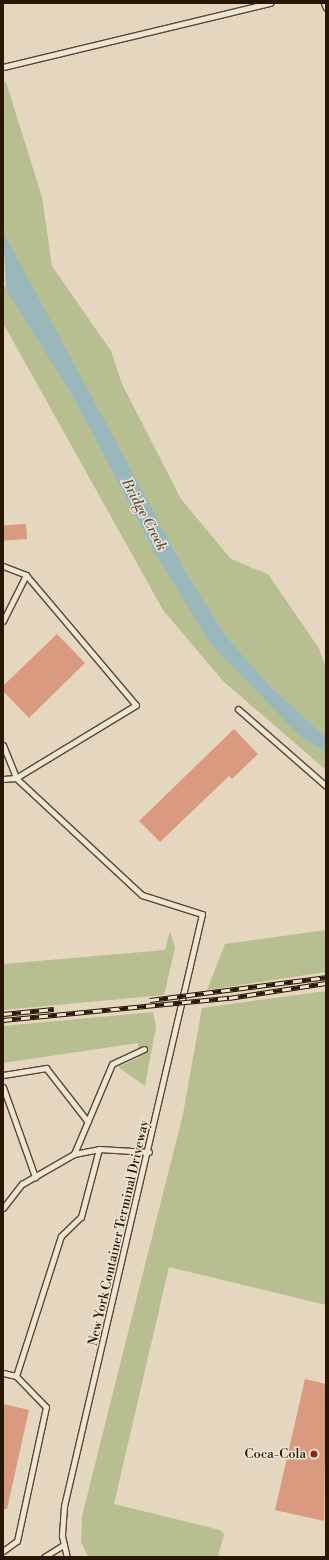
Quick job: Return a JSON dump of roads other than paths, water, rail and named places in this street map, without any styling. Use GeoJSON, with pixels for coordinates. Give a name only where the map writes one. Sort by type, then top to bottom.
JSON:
{"type":"FeatureCollection","features":[{"type":"Feature","properties":{"kind":"lane"},"geometry":{"type":"LineString","coordinates":[[3,67],[270,3]]}},
{"type":"Feature","properties":{"kind":"lane"},"geometry":{"type":"LineString","coordinates":[[324,3],[326,8]]}},
{"type":"Feature","properties":{"kind":"lane"},"geometry":{"type":"LineString","coordinates":[[3,566],[26,575],[136,705],[16,778],[3,779]]}},
{"type":"Feature","properties":{"kind":"lane"},"geometry":{"type":"LineString","coordinates":[[3,621],[26,575]]}},
{"type":"Feature","properties":{"kind":"lane"},"geometry":{"type":"LineString","coordinates":[[238,709],[326,786]]}},
{"type":"Feature","properties":{"kind":"lane"},"geometry":{"type":"LineString","coordinates":[[3,745],[16,778]]}},
{"type":"Feature","properties":{"kind":"lane","name":"New York Container Terminal Driveway"},"geometry":{"type":"LineString","coordinates":[[16,778],[142,895],[202,914],[149,1152],[64,1506],[63,1545],[67,1557]]}},
{"type":"Feature","properties":{"kind":"lane"},"geometry":{"type":"LineString","coordinates":[[74,1154],[112,1064],[144,1049]]}},
{"type":"Feature","properties":{"kind":"lane"},"geometry":{"type":"LineString","coordinates":[[3,1075],[46,1068],[88,1122]]}},
{"type":"Feature","properties":{"kind":"lane"},"geometry":{"type":"LineString","coordinates":[[3,1087],[35,1177]]}},
{"type":"Feature","properties":{"kind":"lane"},"geometry":{"type":"LineString","coordinates":[[4,1206],[22,1184],[74,1154],[99,1149],[149,1152]]}},
{"type":"Feature","properties":{"kind":"lane"},"geometry":{"type":"LineString","coordinates":[[16,1376],[60,1236],[81,1217],[99,1149]]}},
{"type":"Feature","properties":{"kind":"lane"},"geometry":{"type":"LineString","coordinates":[[3,1374],[16,1376],[46,1407],[17,1541],[3,1551]]}},
{"type":"Feature","properties":{"kind":"lane"},"geometry":{"type":"LineString","coordinates":[[44,1557],[63,1545]]}},
{"type":"Feature","properties":{"kind":"water","name":"Bridge Creek"},"geometry":{"type":"Polygon","coordinates":[[[3,232],[190,579],[227,637],[270,686],[326,737],[326,752],[302,738],[210,643],[151,546],[73,397],[6,289],[3,232]]]}},
{"type":"Feature","properties":{"kind":"railway"},"geometry":{"type":"LineString","coordinates":[[150,1000],[326,977]]}},
{"type":"Feature","properties":{"kind":"railway"},"geometry":{"type":"LineString","coordinates":[[3,1020],[229,998],[326,983]]}},
{"type":"Feature","properties":{"kind":"railway"},"geometry":{"type":"LineString","coordinates":[[3,1014],[54,1009]]}},
{"type":"Feature","properties":{"kind":"place","name":"Coca-Cola"},"geometry":{"type":"Point","coordinates":[314,1454]}}]}
